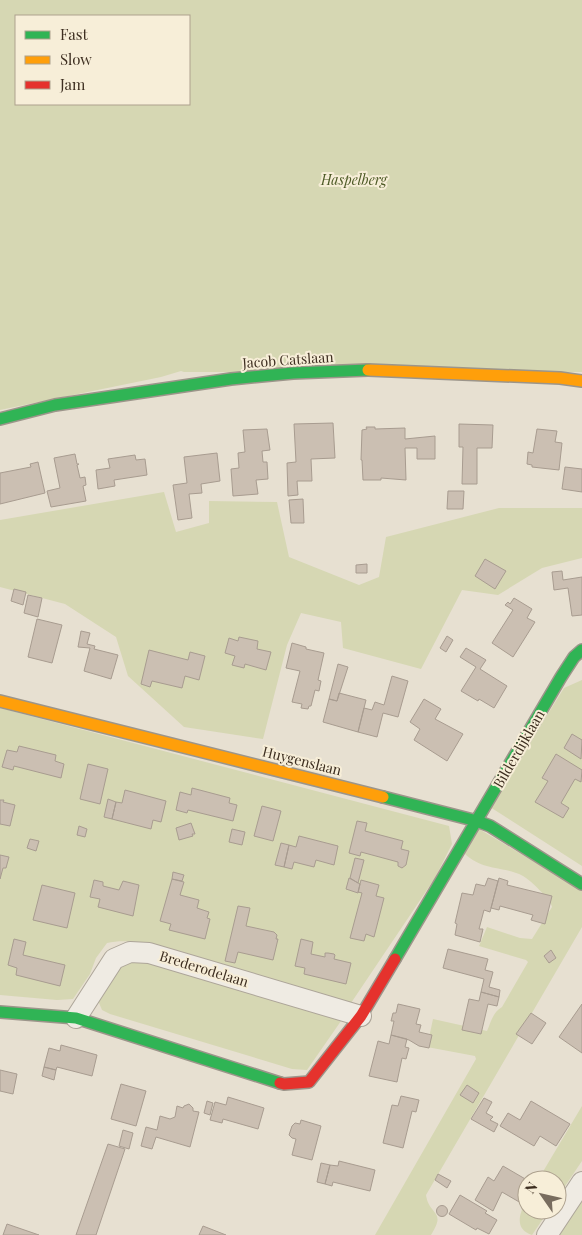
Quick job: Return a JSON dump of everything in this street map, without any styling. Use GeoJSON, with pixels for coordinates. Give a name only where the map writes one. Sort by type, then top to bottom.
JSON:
{"type":"FeatureCollection","features":[{"type":"Feature","properties":{"kind":"street","name":"Jacob Catslaan"},"geometry":{"type":"LineString","coordinates":[[0,419],[55,405],[231,379],[293,373],[382,370],[560,378],[582,381]]}},
{"type":"Feature","properties":{"kind":"street","name":"Bilderdijklaan"},"geometry":{"type":"LineString","coordinates":[[477,821],[561,677],[574,657],[582,650]]}},
{"type":"Feature","properties":{"kind":"street"},"geometry":{"type":"LineString","coordinates":[[561,677],[582,670]]}},
{"type":"Feature","properties":{"kind":"street","name":"Huygenslaan"},"geometry":{"type":"LineString","coordinates":[[0,701],[477,821],[490,826],[582,884]]}},
{"type":"Feature","properties":{"kind":"street"},"geometry":{"type":"LineString","coordinates":[[0,1012],[76,1018],[284,1084],[309,1082],[360,1016],[477,821]]}},
{"type":"Feature","properties":{"kind":"street","name":"Brederodelaan"},"geometry":{"type":"LineString","coordinates":[[76,1018],[114,959],[130,952],[149,953],[360,1016]]}},
{"type":"Feature","properties":{"kind":"street"},"geometry":{"type":"LineString","coordinates":[[547,1235],[582,1182]]}},
{"type":"Feature","properties":{"kind":"green space","name":"Haspelberg"},"geometry":{"type":"Polygon","coordinates":[[[0,0],[582,0],[582,372],[181,371],[161,377],[0,410],[0,0]]]}},
{"type":"Feature","properties":{"kind":"green space"},"geometry":{"type":"Polygon","coordinates":[[[164,492],[176,532],[209,523],[209,501],[277,502],[289,557],[359,585],[379,577],[386,537],[499,508],[582,508],[582,558],[542,568],[498,595],[462,590],[421,669],[343,648],[341,622],[301,613],[287,645],[263,739],[184,727],[128,676],[116,637],[65,604],[0,587],[0,520],[164,492]]]}},
{"type":"Feature","properties":{"kind":"green space"},"geometry":{"type":"Polygon","coordinates":[[[582,680],[582,866],[490,807],[564,688],[582,680]]]}},
{"type":"Feature","properties":{"kind":"green space"},"geometry":{"type":"Polygon","coordinates":[[[0,708],[449,826],[452,844],[435,878],[351,1003],[168,948],[152,944],[121,941],[107,943],[96,958],[90,974],[73,999],[57,1000],[0,995],[0,708]]]}},
{"type":"Feature","properties":{"kind":"green space"},"geometry":{"type":"Polygon","coordinates":[[[479,829],[582,890],[582,927],[426,1195],[430,1207],[437,1217],[436,1227],[431,1235],[375,1235],[476,1059],[475,1056],[427,1047],[433,1019],[487,1031],[494,1014],[502,1007],[528,962],[479,946],[487,927],[520,938],[532,939],[552,907],[539,890],[523,876],[507,870],[486,866],[471,859],[464,853],[479,829]]]}},
{"type":"Feature","properties":{"kind":"green space"},"geometry":{"type":"Polygon","coordinates":[[[142,958],[341,1021],[307,1070],[292,1069],[102,1010],[97,998],[114,966],[142,958]]]}},
{"type":"Feature","properties":{"kind":"green space"},"geometry":{"type":"Polygon","coordinates":[[[582,1106],[582,1161],[567,1183],[567,1170],[544,1170],[582,1106]]]}},
{"type":"Feature","properties":{"kind":"green space"},"geometry":{"type":"Polygon","coordinates":[[[582,1193],[582,1235],[555,1235],[565,1220],[567,1220],[567,1216],[582,1193]]]}},
{"type":"Feature","properties":{"kind":"green space"},"geometry":{"type":"Polygon","coordinates":[[[520,1220],[542,1220],[532,1235],[522,1229],[520,1220]]]}},
{"type":"Feature","properties":{"kind":"building"},"geometry":{"type":"Polygon","coordinates":[[[333,423],[335,458],[311,459],[312,481],[297,481],[298,495],[288,496],[287,463],[296,462],[294,424],[333,423]]]}},
{"type":"Feature","properties":{"kind":"building"},"geometry":{"type":"Polygon","coordinates":[[[459,424],[493,425],[492,448],[477,448],[477,484],[462,484],[463,447],[459,447],[459,424]]]}},
{"type":"Feature","properties":{"kind":"building"},"geometry":{"type":"Polygon","coordinates":[[[366,427],[375,427],[375,429],[405,428],[405,439],[435,436],[435,459],[417,459],[417,448],[405,448],[406,480],[381,478],[381,480],[363,480],[361,460],[362,430],[367,429],[366,427]]]}},
{"type":"Feature","properties":{"kind":"building"},"geometry":{"type":"Polygon","coordinates":[[[267,429],[270,450],[262,451],[263,462],[267,462],[268,479],[256,480],[258,494],[233,496],[231,469],[239,468],[238,453],[245,452],[243,430],[267,429]]]}},
{"type":"Feature","properties":{"kind":"building"},"geometry":{"type":"Polygon","coordinates":[[[537,429],[557,431],[555,442],[562,443],[559,470],[532,467],[532,465],[527,464],[528,452],[533,453],[537,429]]]}},
{"type":"Feature","properties":{"kind":"building"},"geometry":{"type":"Polygon","coordinates":[[[217,453],[220,481],[201,484],[202,493],[189,494],[192,518],[178,520],[173,485],[187,483],[184,457],[217,453]]]}},
{"type":"Feature","properties":{"kind":"building"},"geometry":{"type":"Polygon","coordinates":[[[75,454],[77,464],[79,464],[77,465],[80,478],[85,477],[86,485],[83,486],[86,501],[51,507],[47,491],[60,488],[54,458],[75,454]]]}},
{"type":"Feature","properties":{"kind":"building"},"geometry":{"type":"Polygon","coordinates":[[[135,455],[136,460],[145,459],[147,475],[114,480],[115,486],[98,489],[96,470],[110,468],[108,459],[135,455]]]}},
{"type":"Feature","properties":{"kind":"building"},"geometry":{"type":"Polygon","coordinates":[[[38,462],[45,493],[0,504],[0,473],[31,467],[30,464],[38,462]]]}},
{"type":"Feature","properties":{"kind":"building"},"geometry":{"type":"Polygon","coordinates":[[[565,467],[582,469],[582,492],[562,489],[565,467]]]}},
{"type":"Feature","properties":{"kind":"building"},"geometry":{"type":"Polygon","coordinates":[[[448,491],[464,491],[463,509],[447,509],[448,491]]]}},
{"type":"Feature","properties":{"kind":"building"},"geometry":{"type":"Polygon","coordinates":[[[303,499],[304,523],[291,523],[289,500],[303,499]]]}},
{"type":"Feature","properties":{"kind":"building"},"geometry":{"type":"Polygon","coordinates":[[[485,559],[506,571],[495,589],[475,576],[485,559]]]}},
{"type":"Feature","properties":{"kind":"building"},"geometry":{"type":"Polygon","coordinates":[[[367,564],[367,573],[356,573],[356,565],[367,564]]]}},
{"type":"Feature","properties":{"kind":"building"},"geometry":{"type":"Polygon","coordinates":[[[562,571],[563,580],[582,577],[582,615],[572,616],[568,588],[554,590],[552,572],[562,571]]]}},
{"type":"Feature","properties":{"kind":"building"},"geometry":{"type":"Polygon","coordinates":[[[14,589],[26,592],[23,605],[11,601],[14,589]]]}},
{"type":"Feature","properties":{"kind":"building"},"geometry":{"type":"Polygon","coordinates":[[[28,595],[42,598],[38,617],[24,613],[28,595]]]}},
{"type":"Feature","properties":{"kind":"building"},"geometry":{"type":"Polygon","coordinates":[[[514,598],[532,609],[527,618],[535,622],[513,657],[492,643],[513,610],[505,605],[508,602],[510,604],[514,598]]]}},
{"type":"Feature","properties":{"kind":"building"},"geometry":{"type":"Polygon","coordinates":[[[37,619],[62,625],[52,663],[28,657],[37,619]]]}},
{"type":"Feature","properties":{"kind":"building"},"geometry":{"type":"Polygon","coordinates":[[[81,631],[90,633],[87,644],[95,646],[94,649],[118,655],[111,679],[84,671],[90,648],[78,647],[81,631]]]}},
{"type":"Feature","properties":{"kind":"building"},"geometry":{"type":"Polygon","coordinates":[[[447,636],[453,640],[446,652],[440,648],[447,636]]]}},
{"type":"Feature","properties":{"kind":"building"},"geometry":{"type":"Polygon","coordinates":[[[239,637],[258,641],[257,649],[271,652],[266,670],[245,664],[244,668],[232,665],[235,656],[225,653],[229,638],[238,641],[239,637]]]}},
{"type":"Feature","properties":{"kind":"building"},"geometry":{"type":"Polygon","coordinates":[[[292,643],[306,647],[306,649],[324,653],[318,680],[321,681],[319,691],[315,690],[311,706],[308,709],[301,708],[302,704],[292,702],[300,671],[286,668],[292,643]]]}},
{"type":"Feature","properties":{"kind":"building"},"geometry":{"type":"Polygon","coordinates":[[[466,648],[486,660],[480,669],[507,686],[494,708],[461,691],[476,667],[460,657],[466,648]]]}},
{"type":"Feature","properties":{"kind":"building"},"geometry":{"type":"Polygon","coordinates":[[[149,650],[188,660],[190,652],[205,656],[199,680],[185,676],[182,688],[152,681],[150,687],[141,684],[149,650]]]}},
{"type":"Feature","properties":{"kind":"building"},"geometry":{"type":"Polygon","coordinates":[[[338,664],[348,667],[337,701],[329,699],[338,664]]]}},
{"type":"Feature","properties":{"kind":"building"},"geometry":{"type":"Polygon","coordinates":[[[392,676],[408,681],[398,717],[383,713],[377,737],[358,732],[364,708],[372,710],[375,702],[384,705],[392,676]]]}},
{"type":"Feature","properties":{"kind":"building"},"geometry":{"type":"Polygon","coordinates":[[[339,693],[366,700],[358,732],[323,722],[329,699],[337,701],[339,693]]]}},
{"type":"Feature","properties":{"kind":"building"},"geometry":{"type":"Polygon","coordinates":[[[424,699],[441,709],[435,719],[463,734],[447,761],[414,740],[420,729],[410,722],[424,699]]]}},
{"type":"Feature","properties":{"kind":"building"},"geometry":{"type":"Polygon","coordinates":[[[572,734],[582,740],[581,759],[564,748],[572,734]]]}},
{"type":"Feature","properties":{"kind":"building"},"geometry":{"type":"Polygon","coordinates":[[[19,746],[56,755],[55,761],[64,764],[61,778],[14,766],[13,770],[2,767],[7,750],[17,752],[19,746]]]}},
{"type":"Feature","properties":{"kind":"building"},"geometry":{"type":"Polygon","coordinates":[[[556,754],[582,770],[581,782],[575,779],[561,803],[569,808],[563,818],[535,802],[548,781],[542,778],[556,754]]]}},
{"type":"Feature","properties":{"kind":"building"},"geometry":{"type":"Polygon","coordinates":[[[88,764],[108,769],[100,804],[80,799],[88,764]]]}},
{"type":"Feature","properties":{"kind":"building"},"geometry":{"type":"Polygon","coordinates":[[[192,788],[230,798],[229,803],[237,805],[233,821],[188,810],[187,813],[176,810],[180,792],[191,795],[192,788]]]}},
{"type":"Feature","properties":{"kind":"building"},"geometry":{"type":"Polygon","coordinates":[[[125,790],[166,801],[161,822],[153,820],[151,829],[112,819],[116,802],[122,803],[125,790]]]}},
{"type":"Feature","properties":{"kind":"building"},"geometry":{"type":"Polygon","coordinates":[[[108,799],[116,802],[112,819],[104,817],[108,799]]]}},
{"type":"Feature","properties":{"kind":"building"},"geometry":{"type":"Polygon","coordinates":[[[0,800],[15,805],[10,826],[0,824],[0,800]]]}},
{"type":"Feature","properties":{"kind":"building"},"geometry":{"type":"Polygon","coordinates":[[[262,806],[281,811],[273,841],[254,836],[262,806]]]}},
{"type":"Feature","properties":{"kind":"building"},"geometry":{"type":"Polygon","coordinates":[[[357,821],[367,823],[365,831],[403,841],[401,849],[409,851],[406,865],[402,868],[398,866],[398,862],[361,852],[360,856],[349,853],[357,821]]]}},
{"type":"Feature","properties":{"kind":"building"},"geometry":{"type":"Polygon","coordinates":[[[191,823],[195,834],[179,840],[176,828],[191,823]]]}},
{"type":"Feature","properties":{"kind":"building"},"geometry":{"type":"Polygon","coordinates":[[[79,826],[87,829],[85,837],[77,835],[79,826]]]}},
{"type":"Feature","properties":{"kind":"building"},"geometry":{"type":"Polygon","coordinates":[[[232,829],[245,832],[242,845],[229,842],[232,829]]]}},
{"type":"Feature","properties":{"kind":"building"},"geometry":{"type":"Polygon","coordinates":[[[299,836],[338,846],[334,865],[316,860],[314,867],[294,862],[292,869],[284,867],[289,845],[296,847],[299,836]]]}},
{"type":"Feature","properties":{"kind":"building"},"geometry":{"type":"Polygon","coordinates":[[[30,839],[39,841],[36,851],[27,848],[30,839]]]}},
{"type":"Feature","properties":{"kind":"building"},"geometry":{"type":"Polygon","coordinates":[[[281,843],[289,845],[284,867],[275,865],[281,843]]]}},
{"type":"Feature","properties":{"kind":"building"},"geometry":{"type":"Polygon","coordinates":[[[0,855],[9,857],[0,879],[0,855]]]}},
{"type":"Feature","properties":{"kind":"building"},"geometry":{"type":"Polygon","coordinates":[[[355,858],[364,860],[358,883],[350,878],[355,858]]]}},
{"type":"Feature","properties":{"kind":"building"},"geometry":{"type":"Polygon","coordinates":[[[173,872],[184,875],[182,881],[172,879],[173,872]]]}},
{"type":"Feature","properties":{"kind":"building"},"geometry":{"type":"Polygon","coordinates":[[[349,878],[360,884],[358,893],[346,889],[349,878]]]}},
{"type":"Feature","properties":{"kind":"building"},"geometry":{"type":"Polygon","coordinates":[[[488,878],[498,881],[490,912],[484,910],[479,929],[483,929],[480,942],[455,935],[457,924],[455,923],[462,893],[473,895],[476,884],[485,886],[488,878]]]}},
{"type":"Feature","properties":{"kind":"building"},"geometry":{"type":"Polygon","coordinates":[[[499,878],[508,881],[507,885],[552,896],[545,924],[531,920],[533,915],[500,906],[499,910],[491,908],[499,878]]]}},
{"type":"Feature","properties":{"kind":"building"},"geometry":{"type":"Polygon","coordinates":[[[172,879],[184,882],[180,895],[199,900],[197,908],[209,912],[207,918],[210,919],[205,939],[169,930],[171,924],[160,921],[172,879]]]}},
{"type":"Feature","properties":{"kind":"building"},"geometry":{"type":"Polygon","coordinates":[[[94,880],[103,882],[103,886],[119,890],[123,881],[139,885],[133,916],[98,907],[100,899],[90,897],[94,880]]]}},
{"type":"Feature","properties":{"kind":"building"},"geometry":{"type":"Polygon","coordinates":[[[361,880],[379,885],[376,896],[384,898],[374,937],[366,934],[364,941],[350,938],[362,893],[358,892],[361,880]]]}},
{"type":"Feature","properties":{"kind":"building"},"geometry":{"type":"Polygon","coordinates":[[[42,885],[75,893],[67,928],[33,920],[42,885]]]}},
{"type":"Feature","properties":{"kind":"building"},"geometry":{"type":"Polygon","coordinates":[[[238,906],[250,908],[246,926],[274,932],[277,935],[276,939],[278,939],[273,960],[238,952],[235,963],[225,961],[238,906]]]}},
{"type":"Feature","properties":{"kind":"building"},"geometry":{"type":"Polygon","coordinates":[[[14,939],[26,942],[23,955],[65,965],[60,986],[16,975],[17,968],[8,965],[14,939]]]}},
{"type":"Feature","properties":{"kind":"building"},"geometry":{"type":"Polygon","coordinates":[[[301,939],[313,942],[311,954],[325,957],[325,953],[334,954],[334,959],[351,963],[346,984],[304,974],[305,968],[295,966],[301,939]]]}},
{"type":"Feature","properties":{"kind":"building"},"geometry":{"type":"Polygon","coordinates":[[[448,949],[488,959],[485,970],[493,972],[489,987],[500,990],[499,997],[481,992],[484,979],[443,968],[448,949]]]}},
{"type":"Feature","properties":{"kind":"building"},"geometry":{"type":"Polygon","coordinates":[[[551,950],[556,958],[549,963],[544,956],[551,950]]]}},
{"type":"Feature","properties":{"kind":"building"},"geometry":{"type":"Polygon","coordinates":[[[481,992],[499,997],[497,1006],[488,1004],[481,1034],[462,1030],[469,999],[479,1001],[481,992]]]}},
{"type":"Feature","properties":{"kind":"building"},"geometry":{"type":"Polygon","coordinates":[[[398,1004],[420,1009],[416,1024],[421,1025],[419,1032],[432,1035],[429,1048],[391,1035],[394,1021],[391,1021],[393,1013],[396,1013],[398,1004]]]}},
{"type":"Feature","properties":{"kind":"building"},"geometry":{"type":"Polygon","coordinates":[[[582,1004],[582,1053],[559,1037],[582,1004]]]}},
{"type":"Feature","properties":{"kind":"building"},"geometry":{"type":"Polygon","coordinates":[[[531,1013],[546,1023],[532,1044],[516,1034],[531,1013]]]}},
{"type":"Feature","properties":{"kind":"building"},"geometry":{"type":"Polygon","coordinates":[[[391,1035],[407,1039],[405,1047],[409,1048],[406,1059],[402,1058],[397,1082],[369,1076],[378,1041],[389,1044],[391,1035]]]}},
{"type":"Feature","properties":{"kind":"building"},"geometry":{"type":"Polygon","coordinates":[[[61,1045],[97,1055],[92,1076],[57,1067],[56,1070],[44,1067],[49,1048],[60,1051],[61,1045]]]}},
{"type":"Feature","properties":{"kind":"building"},"geometry":{"type":"Polygon","coordinates":[[[44,1067],[56,1070],[54,1080],[42,1076],[44,1067]]]}},
{"type":"Feature","properties":{"kind":"building"},"geometry":{"type":"Polygon","coordinates":[[[0,1070],[17,1074],[13,1094],[0,1091],[0,1070]]]}},
{"type":"Feature","properties":{"kind":"building"},"geometry":{"type":"Polygon","coordinates":[[[121,1084],[146,1091],[136,1126],[111,1119],[121,1084]]]}},
{"type":"Feature","properties":{"kind":"building"},"geometry":{"type":"Polygon","coordinates":[[[467,1085],[479,1093],[473,1103],[460,1095],[467,1085]]]}},
{"type":"Feature","properties":{"kind":"building"},"geometry":{"type":"Polygon","coordinates":[[[401,1096],[419,1100],[416,1112],[412,1111],[403,1148],[383,1143],[392,1105],[398,1106],[401,1096]]]}},
{"type":"Feature","properties":{"kind":"building"},"geometry":{"type":"Polygon","coordinates":[[[228,1097],[264,1108],[258,1129],[223,1119],[222,1123],[210,1120],[215,1102],[226,1105],[228,1097]]]}},
{"type":"Feature","properties":{"kind":"building"},"geometry":{"type":"Polygon","coordinates":[[[484,1098],[492,1102],[486,1113],[493,1117],[490,1120],[498,1124],[494,1132],[471,1119],[484,1098]]]}},
{"type":"Feature","properties":{"kind":"building"},"geometry":{"type":"Polygon","coordinates":[[[207,1101],[213,1103],[210,1115],[204,1113],[207,1101]]]}},
{"type":"Feature","properties":{"kind":"building"},"geometry":{"type":"Polygon","coordinates":[[[531,1101],[570,1124],[556,1146],[540,1136],[534,1146],[500,1126],[508,1113],[520,1120],[531,1101]]]}},
{"type":"Feature","properties":{"kind":"building"},"geometry":{"type":"Polygon","coordinates":[[[189,1104],[193,1111],[199,1112],[190,1147],[156,1137],[152,1149],[141,1146],[146,1127],[157,1130],[160,1116],[170,1119],[175,1117],[177,1106],[183,1108],[189,1104]]]}},
{"type":"Feature","properties":{"kind":"building"},"geometry":{"type":"Polygon","coordinates":[[[301,1120],[321,1126],[312,1160],[292,1155],[296,1139],[289,1135],[292,1126],[295,1123],[300,1124],[301,1120]]]}},
{"type":"Feature","properties":{"kind":"building"},"geometry":{"type":"Polygon","coordinates":[[[123,1130],[133,1133],[129,1149],[119,1146],[123,1130]]]}},
{"type":"Feature","properties":{"kind":"building"},"geometry":{"type":"Polygon","coordinates":[[[108,1144],[125,1149],[96,1235],[76,1235],[108,1144]]]}},
{"type":"Feature","properties":{"kind":"building"},"geometry":{"type":"Polygon","coordinates":[[[339,1161],[375,1170],[370,1191],[333,1182],[332,1186],[325,1184],[330,1165],[338,1166],[339,1161]]]}},
{"type":"Feature","properties":{"kind":"building"},"geometry":{"type":"Polygon","coordinates":[[[321,1163],[330,1165],[325,1184],[317,1182],[321,1163]]]}},
{"type":"Feature","properties":{"kind":"building"},"geometry":{"type":"Polygon","coordinates":[[[503,1166],[517,1174],[517,1201],[502,1192],[493,1211],[475,1200],[488,1177],[494,1181],[503,1166]]]}},
{"type":"Feature","properties":{"kind":"building"},"geometry":{"type":"Polygon","coordinates":[[[438,1174],[451,1181],[447,1188],[435,1180],[438,1174]]]}},
{"type":"Feature","properties":{"kind":"building"},"geometry":{"type":"Polygon","coordinates":[[[460,1195],[487,1211],[485,1213],[497,1220],[489,1234],[477,1228],[476,1230],[449,1214],[460,1195]]]}},
{"type":"Feature","properties":{"kind":"building"},"geometry":{"type":"Polygon","coordinates":[[[440,1206],[444,1206],[447,1211],[446,1215],[440,1216],[437,1213],[437,1209],[440,1206]]]}},
{"type":"Feature","properties":{"kind":"building"},"geometry":{"type":"Polygon","coordinates":[[[7,1224],[39,1235],[3,1235],[7,1224]]]}},
{"type":"Feature","properties":{"kind":"building"},"geometry":{"type":"Polygon","coordinates":[[[203,1226],[226,1235],[199,1235],[203,1226]]]}},
{"type":"Feature","properties":{"kind":"traffic: fast"},"geometry":{"type":"LineString","coordinates":[[0,419],[55,405],[231,379],[293,373],[368,370]]}},
{"type":"Feature","properties":{"kind":"traffic: fast"},"geometry":{"type":"LineString","coordinates":[[395,959],[561,677],[574,657],[582,650]]}},
{"type":"Feature","properties":{"kind":"traffic: fast"},"geometry":{"type":"LineString","coordinates":[[383,797],[490,826],[582,884]]}},
{"type":"Feature","properties":{"kind":"traffic: fast"},"geometry":{"type":"LineString","coordinates":[[0,1012],[76,1018],[280,1083]]}},
{"type":"Feature","properties":{"kind":"traffic: slow"},"geometry":{"type":"LineString","coordinates":[[368,370],[560,378],[582,381]]}},
{"type":"Feature","properties":{"kind":"traffic: slow"},"geometry":{"type":"LineString","coordinates":[[0,701],[383,797]]}},
{"type":"Feature","properties":{"kind":"traffic: jam"},"geometry":{"type":"LineString","coordinates":[[280,1083],[309,1082],[361,1016],[395,959]]}}]}
